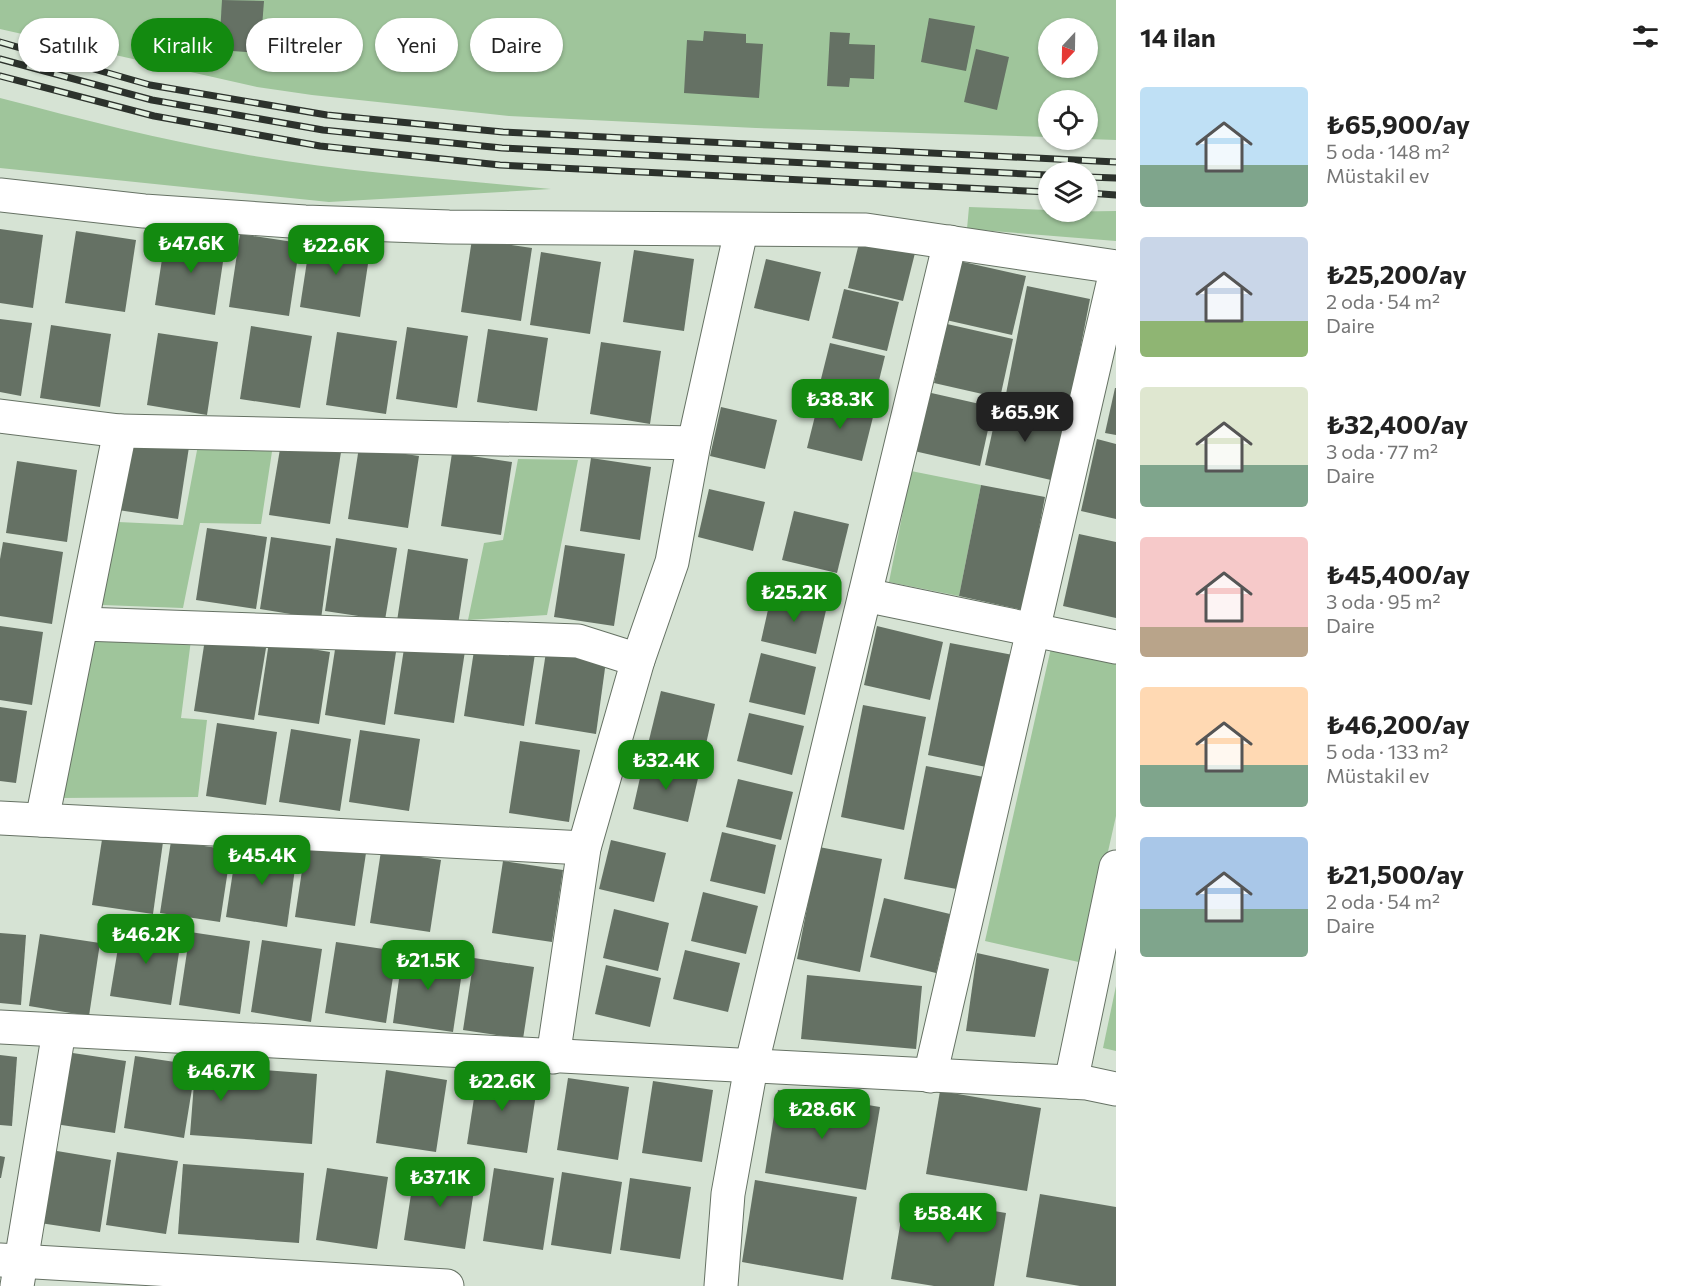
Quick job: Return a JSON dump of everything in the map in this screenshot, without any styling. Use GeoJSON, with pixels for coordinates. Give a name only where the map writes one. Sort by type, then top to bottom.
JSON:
{"type":"FeatureCollection","features":[{"type":"Feature","properties":{"kind":"street"},"geometry":{"type":"LineString","coordinates":[[0,195],[144,211],[305,222],[449,227],[741,231],[866,230],[1116,269],[930,1076]]}},
{"type":"Feature","properties":{"kind":"street"},"geometry":{"type":"LineString","coordinates":[[553,1057],[584,848],[638,660],[672,562],[694,443],[741,231]]}},
{"type":"Feature","properties":{"kind":"street"},"geometry":{"type":"LineString","coordinates":[[721,1286],[728,1194],[751,1067],[950,242]]}},
{"type":"Feature","properties":{"kind":"street"},"geometry":{"type":"LineString","coordinates":[[0,416],[120,431],[694,443]]}},
{"type":"Feature","properties":{"kind":"street"},"geometry":{"type":"LineString","coordinates":[[42,820],[120,431]]}},
{"type":"Feature","properties":{"kind":"street"},"geometry":{"type":"LineString","coordinates":[[865,595],[1116,647]]}},
{"type":"Feature","properties":{"kind":"street"},"geometry":{"type":"LineString","coordinates":[[82,624],[578,641],[638,660]]}},
{"type":"Feature","properties":{"kind":"street"},"geometry":{"type":"LineString","coordinates":[[0,818],[584,848]]}},
{"type":"Feature","properties":{"kind":"street"},"geometry":{"type":"LineString","coordinates":[[1071,1082],[1116,867]]}},
{"type":"Feature","properties":{"kind":"street"},"geometry":{"type":"LineString","coordinates":[[0,1027],[1071,1082],[1116,1089]]}},
{"type":"Feature","properties":{"kind":"street"},"geometry":{"type":"LineString","coordinates":[[59,1031],[13,1269],[447,1286]]}},
{"type":"Feature","properties":{"kind":"green space"},"geometry":{"type":"Polygon","coordinates":[[[0,0],[1116,0],[1116,140],[1098,139],[1098,90],[1038,90],[1038,137],[756,128],[509,116],[312,95],[257,87],[191,72],[234,72],[234,18],[131,18],[131,59],[119,56],[119,18],[18,18],[18,33],[0,29],[0,0]]]}},
{"type":"Feature","properties":{"kind":"green space"},"geometry":{"type":"Polygon","coordinates":[[[0,98],[151,136],[243,154],[358,170],[551,189],[329,202],[0,168],[0,98]]]}},
{"type":"Feature","properties":{"kind":"green space"},"geometry":{"type":"Polygon","coordinates":[[[969,207],[1038,210],[1038,222],[1098,222],[1098,211],[1116,211],[1116,241],[967,229],[969,207]]]}},
{"type":"Feature","properties":{"kind":"green space"},"geometry":{"type":"Polygon","coordinates":[[[198,445],[273,445],[261,524],[200,523],[183,608],[102,605],[118,522],[183,525],[198,445]]]}},
{"type":"Feature","properties":{"kind":"green space"},"geometry":{"type":"Polygon","coordinates":[[[518,459],[578,460],[547,615],[468,620],[484,543],[503,540],[518,459]]]}},
{"type":"Feature","properties":{"kind":"green space"},"geometry":{"type":"Polygon","coordinates":[[[911,471],[981,485],[959,596],[889,582],[911,471]]]}},
{"type":"Feature","properties":{"kind":"green space"},"geometry":{"type":"Polygon","coordinates":[[[89,636],[191,640],[181,718],[207,720],[198,797],[60,798],[89,636]]]}},
{"type":"Feature","properties":{"kind":"green space"},"geometry":{"type":"Polygon","coordinates":[[[1051,648],[1116,663],[1116,816],[1083,963],[985,941],[1051,648]]]}},
{"type":"Feature","properties":{"kind":"green space"},"geometry":{"type":"Polygon","coordinates":[[[1116,986],[1116,1051],[1103,1048],[1116,986]]]}},
{"type":"Feature","properties":{"kind":"building"},"geometry":{"type":"Polygon","coordinates":[[[222,0],[264,1],[263,18],[246,18],[246,52],[234,51],[234,18],[221,18],[222,0]]]}},
{"type":"Feature","properties":{"kind":"building"},"geometry":{"type":"Polygon","coordinates":[[[929,18],[975,26],[966,71],[921,62],[929,18]]]}},
{"type":"Feature","properties":{"kind":"building"},"geometry":{"type":"Polygon","coordinates":[[[704,31],[746,34],[746,43],[763,44],[759,98],[684,93],[687,40],[703,41],[704,31]]]}},
{"type":"Feature","properties":{"kind":"building"},"geometry":{"type":"Polygon","coordinates":[[[830,32],[850,33],[849,44],[875,45],[874,79],[850,78],[849,87],[827,86],[830,32]]]}},
{"type":"Feature","properties":{"kind":"building"},"geometry":{"type":"Polygon","coordinates":[[[976,49],[1009,57],[997,110],[964,102],[976,49]]]}},
{"type":"Feature","properties":{"kind":"building"},"geometry":{"type":"Polygon","coordinates":[[[0,229],[43,235],[33,308],[0,303],[0,229]]]}},
{"type":"Feature","properties":{"kind":"building"},"geometry":{"type":"Polygon","coordinates":[[[76,231],[136,240],[125,312],[65,303],[76,231]]]}},
{"type":"Feature","properties":{"kind":"building"},"geometry":{"type":"Polygon","coordinates":[[[166,233],[226,242],[215,315],[155,305],[166,233]]]}},
{"type":"Feature","properties":{"kind":"building"},"geometry":{"type":"Polygon","coordinates":[[[240,234],[300,243],[289,316],[229,307],[240,234]]]}},
{"type":"Feature","properties":{"kind":"building"},"geometry":{"type":"Polygon","coordinates":[[[311,235],[371,244],[360,317],[300,307],[311,235]]]}},
{"type":"Feature","properties":{"kind":"building"},"geometry":{"type":"Polygon","coordinates":[[[472,239],[532,248],[521,321],[461,312],[472,239]]]}},
{"type":"Feature","properties":{"kind":"building"},"geometry":{"type":"Polygon","coordinates":[[[860,239],[915,253],[903,301],[848,288],[860,239]]]}},
{"type":"Feature","properties":{"kind":"building"},"geometry":{"type":"Polygon","coordinates":[[[634,250],[694,259],[684,331],[623,322],[634,250]]]}},
{"type":"Feature","properties":{"kind":"building"},"geometry":{"type":"Polygon","coordinates":[[[541,252],[601,262],[590,334],[530,325],[541,252]]]}},
{"type":"Feature","properties":{"kind":"building"},"geometry":{"type":"Polygon","coordinates":[[[766,259],[821,272],[809,321],[754,308],[766,259]]]}},
{"type":"Feature","properties":{"kind":"building"},"geometry":{"type":"Polygon","coordinates":[[[959,261],[1026,276],[1012,335],[946,320],[959,261]]]}},
{"type":"Feature","properties":{"kind":"building"},"geometry":{"type":"Polygon","coordinates":[[[1027,286],[1090,299],[1068,412],[1005,399],[1027,286]]]}},
{"type":"Feature","properties":{"kind":"building"},"geometry":{"type":"Polygon","coordinates":[[[844,289],[899,302],[887,351],[832,338],[844,289]]]}},
{"type":"Feature","properties":{"kind":"building"},"geometry":{"type":"Polygon","coordinates":[[[0,319],[32,323],[21,396],[0,392],[0,319]]]}},
{"type":"Feature","properties":{"kind":"building"},"geometry":{"type":"Polygon","coordinates":[[[947,324],[1013,339],[1000,398],[934,383],[947,324]]]}},
{"type":"Feature","properties":{"kind":"building"},"geometry":{"type":"Polygon","coordinates":[[[51,325],[111,334],[100,407],[40,398],[51,325]]]}},
{"type":"Feature","properties":{"kind":"building"},"geometry":{"type":"Polygon","coordinates":[[[251,326],[312,336],[300,408],[240,399],[251,326]]]}},
{"type":"Feature","properties":{"kind":"building"},"geometry":{"type":"Polygon","coordinates":[[[407,327],[468,336],[457,408],[396,399],[407,327]]]}},
{"type":"Feature","properties":{"kind":"building"},"geometry":{"type":"Polygon","coordinates":[[[488,329],[548,338],[537,411],[477,402],[488,329]]]}},
{"type":"Feature","properties":{"kind":"building"},"geometry":{"type":"Polygon","coordinates":[[[337,332],[397,341],[386,414],[326,405],[337,332]]]}},
{"type":"Feature","properties":{"kind":"building"},"geometry":{"type":"Polygon","coordinates":[[[158,333],[218,342],[207,415],[147,405],[158,333]]]}},
{"type":"Feature","properties":{"kind":"building"},"geometry":{"type":"Polygon","coordinates":[[[601,342],[661,351],[650,424],[590,414],[601,342]]]}},
{"type":"Feature","properties":{"kind":"building"},"geometry":{"type":"Polygon","coordinates":[[[830,343],[885,356],[873,405],[818,391],[830,343]]]}},
{"type":"Feature","properties":{"kind":"building"},"geometry":{"type":"Polygon","coordinates":[[[1116,388],[1116,435],[1105,433],[1116,388]]]}},
{"type":"Feature","properties":{"kind":"building"},"geometry":{"type":"Polygon","coordinates":[[[927,392],[993,407],[980,466],[914,451],[927,392]]]}},
{"type":"Feature","properties":{"kind":"building"},"geometry":{"type":"Polygon","coordinates":[[[819,400],[874,413],[862,461],[807,448],[819,400]]]}},
{"type":"Feature","properties":{"kind":"building"},"geometry":{"type":"Polygon","coordinates":[[[998,406],[1065,421],[1051,480],[985,465],[998,406]]]}},
{"type":"Feature","properties":{"kind":"building"},"geometry":{"type":"Polygon","coordinates":[[[721,407],[777,420],[765,469],[710,456],[721,407]]]}},
{"type":"Feature","properties":{"kind":"building"},"geometry":{"type":"Polygon","coordinates":[[[129,438],[189,447],[178,519],[118,510],[129,438]]]}},
{"type":"Feature","properties":{"kind":"building"},"geometry":{"type":"Polygon","coordinates":[[[1097,439],[1116,444],[1116,519],[1081,511],[1097,439]]]}},
{"type":"Feature","properties":{"kind":"building"},"geometry":{"type":"Polygon","coordinates":[[[281,443],[341,452],[330,524],[269,515],[281,443]]]}},
{"type":"Feature","properties":{"kind":"building"},"geometry":{"type":"Polygon","coordinates":[[[359,447],[419,456],[408,528],[348,519],[359,447]]]}},
{"type":"Feature","properties":{"kind":"building"},"geometry":{"type":"Polygon","coordinates":[[[452,453],[512,462],[501,535],[441,526],[452,453]]]}},
{"type":"Feature","properties":{"kind":"building"},"geometry":{"type":"Polygon","coordinates":[[[591,458],[651,467],[640,540],[580,531],[591,458]]]}},
{"type":"Feature","properties":{"kind":"building"},"geometry":{"type":"Polygon","coordinates":[[[17,461],[77,470],[67,542],[6,533],[17,461]]]}},
{"type":"Feature","properties":{"kind":"building"},"geometry":{"type":"Polygon","coordinates":[[[981,485],[1045,497],[1023,610],[959,596],[981,485]]]}},
{"type":"Feature","properties":{"kind":"building"},"geometry":{"type":"Polygon","coordinates":[[[709,489],[765,502],[753,551],[698,537],[709,489]]]}},
{"type":"Feature","properties":{"kind":"building"},"geometry":{"type":"Polygon","coordinates":[[[794,511],[849,524],[837,573],[782,560],[794,511]]]}},
{"type":"Feature","properties":{"kind":"building"},"geometry":{"type":"Polygon","coordinates":[[[207,528],[267,537],[256,609],[196,600],[207,528]]]}},
{"type":"Feature","properties":{"kind":"building"},"geometry":{"type":"Polygon","coordinates":[[[1079,534],[1116,542],[1116,618],[1063,606],[1079,534]]]}},
{"type":"Feature","properties":{"kind":"building"},"geometry":{"type":"Polygon","coordinates":[[[271,537],[331,546],[321,619],[260,609],[271,537]]]}},
{"type":"Feature","properties":{"kind":"building"},"geometry":{"type":"Polygon","coordinates":[[[336,538],[397,548],[385,620],[325,611],[336,538]]]}},
{"type":"Feature","properties":{"kind":"building"},"geometry":{"type":"Polygon","coordinates":[[[3,542],[63,552],[52,624],[0,616],[0,559],[3,542]]]}},
{"type":"Feature","properties":{"kind":"building"},"geometry":{"type":"Polygon","coordinates":[[[565,545],[625,554],[614,626],[554,617],[565,545]]]}},
{"type":"Feature","properties":{"kind":"building"},"geometry":{"type":"Polygon","coordinates":[[[408,549],[468,559],[457,631],[397,621],[408,549]]]}},
{"type":"Feature","properties":{"kind":"building"},"geometry":{"type":"Polygon","coordinates":[[[772,592],[827,606],[816,654],[761,641],[772,592]]]}},
{"type":"Feature","properties":{"kind":"building"},"geometry":{"type":"Polygon","coordinates":[[[0,626],[43,632],[32,705],[0,700],[0,626]]]}},
{"type":"Feature","properties":{"kind":"building"},"geometry":{"type":"Polygon","coordinates":[[[877,626],[943,642],[930,700],[864,685],[877,626]]]}},
{"type":"Feature","properties":{"kind":"building"},"geometry":{"type":"Polygon","coordinates":[[[205,639],[266,648],[254,720],[194,711],[205,639]]]}},
{"type":"Feature","properties":{"kind":"building"},"geometry":{"type":"Polygon","coordinates":[[[269,642],[330,652],[319,724],[258,715],[269,642]]]}},
{"type":"Feature","properties":{"kind":"building"},"geometry":{"type":"Polygon","coordinates":[[[405,642],[465,651],[454,723],[394,714],[405,642]]]}},
{"type":"Feature","properties":{"kind":"building"},"geometry":{"type":"Polygon","coordinates":[[[336,643],[396,652],[385,725],[325,715],[336,643]]]}},
{"type":"Feature","properties":{"kind":"building"},"geometry":{"type":"Polygon","coordinates":[[[950,643],[1013,655],[991,768],[928,755],[950,643]]]}},
{"type":"Feature","properties":{"kind":"building"},"geometry":{"type":"Polygon","coordinates":[[[475,644],[535,654],[524,726],[464,716],[475,644]]]}},
{"type":"Feature","properties":{"kind":"building"},"geometry":{"type":"Polygon","coordinates":[[[546,652],[606,661],[596,734],[535,724],[546,652]]]}},
{"type":"Feature","properties":{"kind":"building"},"geometry":{"type":"Polygon","coordinates":[[[761,653],[816,667],[805,715],[749,702],[761,653]]]}},
{"type":"Feature","properties":{"kind":"building"},"geometry":{"type":"Polygon","coordinates":[[[661,691],[715,704],[704,753],[649,740],[661,691]]]}},
{"type":"Feature","properties":{"kind":"building"},"geometry":{"type":"Polygon","coordinates":[[[863,705],[926,717],[904,830],[841,817],[863,705]]]}},
{"type":"Feature","properties":{"kind":"building"},"geometry":{"type":"Polygon","coordinates":[[[0,707],[27,711],[16,783],[0,781],[0,707]]]}},
{"type":"Feature","properties":{"kind":"building"},"geometry":{"type":"Polygon","coordinates":[[[749,713],[804,726],[792,775],[737,761],[749,713]]]}},
{"type":"Feature","properties":{"kind":"building"},"geometry":{"type":"Polygon","coordinates":[[[217,723],[277,732],[266,805],[206,796],[217,723]]]}},
{"type":"Feature","properties":{"kind":"building"},"geometry":{"type":"Polygon","coordinates":[[[291,729],[351,739],[340,811],[279,802],[291,729]]]}},
{"type":"Feature","properties":{"kind":"building"},"geometry":{"type":"Polygon","coordinates":[[[360,730],[420,739],[409,811],[349,802],[360,730]]]}},
{"type":"Feature","properties":{"kind":"building"},"geometry":{"type":"Polygon","coordinates":[[[520,741],[580,750],[569,822],[509,813],[520,741]]]}},
{"type":"Feature","properties":{"kind":"building"},"geometry":{"type":"Polygon","coordinates":[[[644,760],[699,774],[688,822],[633,809],[644,760]]]}},
{"type":"Feature","properties":{"kind":"building"},"geometry":{"type":"Polygon","coordinates":[[[926,766],[989,778],[967,891],[904,879],[926,766]]]}},
{"type":"Feature","properties":{"kind":"building"},"geometry":{"type":"Polygon","coordinates":[[[738,779],[793,792],[781,840],[726,827],[738,779]]]}},
{"type":"Feature","properties":{"kind":"building"},"geometry":{"type":"Polygon","coordinates":[[[722,832],[776,845],[765,894],[710,881],[722,832]]]}},
{"type":"Feature","properties":{"kind":"building"},"geometry":{"type":"Polygon","coordinates":[[[103,833],[163,842],[153,914],[92,905],[103,833]]]}},
{"type":"Feature","properties":{"kind":"building"},"geometry":{"type":"Polygon","coordinates":[[[611,840],[666,853],[654,902],[599,889],[611,840]]]}},
{"type":"Feature","properties":{"kind":"building"},"geometry":{"type":"Polygon","coordinates":[[[171,841],[231,850],[220,922],[160,913],[171,841]]]}},
{"type":"Feature","properties":{"kind":"building"},"geometry":{"type":"Polygon","coordinates":[[[306,844],[366,853],[355,926],[295,917],[306,844]]]}},
{"type":"Feature","properties":{"kind":"building"},"geometry":{"type":"Polygon","coordinates":[[[237,845],[297,854],[287,927],[226,917],[237,845]]]}},
{"type":"Feature","properties":{"kind":"building"},"geometry":{"type":"Polygon","coordinates":[[[819,847],[882,859],[860,972],[797,959],[819,847]]]}},
{"type":"Feature","properties":{"kind":"building"},"geometry":{"type":"Polygon","coordinates":[[[381,851],[441,860],[430,932],[370,923],[381,851]]]}},
{"type":"Feature","properties":{"kind":"building"},"geometry":{"type":"Polygon","coordinates":[[[503,861],[563,870],[552,942],[492,933],[503,861]]]}},
{"type":"Feature","properties":{"kind":"building"},"geometry":{"type":"Polygon","coordinates":[[[703,892],[758,906],[746,954],[691,941],[703,892]]]}},
{"type":"Feature","properties":{"kind":"building"},"geometry":{"type":"Polygon","coordinates":[[[884,898],[950,914],[936,973],[870,957],[884,898]]]}},
{"type":"Feature","properties":{"kind":"building"},"geometry":{"type":"Polygon","coordinates":[[[614,909],[669,923],[658,971],[603,958],[614,909]]]}},
{"type":"Feature","properties":{"kind":"building"},"geometry":{"type":"Polygon","coordinates":[[[122,924],[182,933],[171,1005],[110,996],[122,924]]]}},
{"type":"Feature","properties":{"kind":"building"},"geometry":{"type":"Polygon","coordinates":[[[190,932],[250,941],[240,1014],[179,1005],[190,932]]]}},
{"type":"Feature","properties":{"kind":"building"},"geometry":{"type":"Polygon","coordinates":[[[0,933],[26,935],[21,1005],[0,1003],[0,933]]]}},
{"type":"Feature","properties":{"kind":"building"},"geometry":{"type":"Polygon","coordinates":[[[40,934],[100,943],[89,1016],[29,1006],[40,934]]]}},
{"type":"Feature","properties":{"kind":"building"},"geometry":{"type":"Polygon","coordinates":[[[262,940],[322,949],[311,1022],[251,1012],[262,940]]]}},
{"type":"Feature","properties":{"kind":"building"},"geometry":{"type":"Polygon","coordinates":[[[336,942],[397,951],[386,1023],[325,1013],[336,942]]]}},
{"type":"Feature","properties":{"kind":"building"},"geometry":{"type":"Polygon","coordinates":[[[403,950],[464,959],[453,1032],[393,1023],[403,950]]]}},
{"type":"Feature","properties":{"kind":"building"},"geometry":{"type":"Polygon","coordinates":[[[685,950],[740,963],[728,1012],[673,999],[685,950]]]}},
{"type":"Feature","properties":{"kind":"building"},"geometry":{"type":"Polygon","coordinates":[[[977,953],[1049,969],[1035,1037],[966,1031],[977,953]]]}},
{"type":"Feature","properties":{"kind":"building"},"geometry":{"type":"Polygon","coordinates":[[[474,958],[534,967],[523,1039],[463,1030],[474,958]]]}},
{"type":"Feature","properties":{"kind":"building"},"geometry":{"type":"Polygon","coordinates":[[[606,965],[661,978],[650,1027],[595,1014],[606,965]]]}},
{"type":"Feature","properties":{"kind":"building"},"geometry":{"type":"Polygon","coordinates":[[[807,975],[922,986],[916,1049],[801,1039],[807,975]]]}},
{"type":"Feature","properties":{"kind":"building"},"geometry":{"type":"Polygon","coordinates":[[[66,1052],[126,1061],[115,1133],[55,1124],[66,1052]]]}},
{"type":"Feature","properties":{"kind":"building"},"geometry":{"type":"Polygon","coordinates":[[[0,1055],[17,1057],[12,1126],[0,1125],[0,1055]]]}},
{"type":"Feature","properties":{"kind":"building"},"geometry":{"type":"Polygon","coordinates":[[[135,1056],[195,1065],[317,1074],[312,1144],[190,1135],[195,1070],[184,1138],[124,1128],[135,1056]]]}},
{"type":"Feature","properties":{"kind":"building"},"geometry":{"type":"Polygon","coordinates":[[[386,1070],[447,1080],[436,1152],[376,1143],[386,1070]]]}},
{"type":"Feature","properties":{"kind":"building"},"geometry":{"type":"Polygon","coordinates":[[[478,1072],[538,1081],[527,1153],[467,1144],[478,1072]]]}},
{"type":"Feature","properties":{"kind":"building"},"geometry":{"type":"Polygon","coordinates":[[[568,1078],[629,1087],[618,1160],[557,1150],[568,1078]]]}},
{"type":"Feature","properties":{"kind":"building"},"geometry":{"type":"Polygon","coordinates":[[[653,1081],[713,1090],[702,1162],[642,1153],[653,1081]]]}},
{"type":"Feature","properties":{"kind":"building"},"geometry":{"type":"Polygon","coordinates":[[[778,1090],[880,1107],[866,1190],[765,1173],[778,1090]]]}},
{"type":"Feature","properties":{"kind":"building"},"geometry":{"type":"Polygon","coordinates":[[[940,1091],[1041,1108],[1027,1191],[926,1174],[940,1091]]]}},
{"type":"Feature","properties":{"kind":"building"},"geometry":{"type":"Polygon","coordinates":[[[51,1150],[111,1160],[100,1232],[40,1223],[51,1150]]]}},
{"type":"Feature","properties":{"kind":"building"},"geometry":{"type":"Polygon","coordinates":[[[117,1152],[178,1161],[166,1234],[106,1225],[117,1152]]]}},
{"type":"Feature","properties":{"kind":"building"},"geometry":{"type":"Polygon","coordinates":[[[0,1156],[5,1157],[1,1178],[0,1178],[0,1156]]]}},
{"type":"Feature","properties":{"kind":"building"},"geometry":{"type":"Polygon","coordinates":[[[183,1164],[304,1173],[299,1243],[178,1234],[183,1164]]]}},
{"type":"Feature","properties":{"kind":"building"},"geometry":{"type":"Polygon","coordinates":[[[327,1168],[388,1177],[377,1249],[316,1240],[327,1168]]]}},
{"type":"Feature","properties":{"kind":"building"},"geometry":{"type":"Polygon","coordinates":[[[415,1168],[476,1177],[465,1249],[404,1240],[415,1168]]]}},
{"type":"Feature","properties":{"kind":"building"},"geometry":{"type":"Polygon","coordinates":[[[494,1168],[554,1178],[543,1250],[483,1241],[494,1168]]]}},
{"type":"Feature","properties":{"kind":"building"},"geometry":{"type":"Polygon","coordinates":[[[562,1172],[622,1182],[611,1254],[551,1245],[562,1172]]]}},
{"type":"Feature","properties":{"kind":"building"},"geometry":{"type":"Polygon","coordinates":[[[630,1178],[691,1187],[680,1259],[620,1250],[630,1178]]]}},
{"type":"Feature","properties":{"kind":"building"},"geometry":{"type":"Polygon","coordinates":[[[755,1180],[857,1197],[843,1280],[742,1262],[755,1180]]]}},
{"type":"Feature","properties":{"kind":"building"},"geometry":{"type":"Polygon","coordinates":[[[1040,1194],[1116,1207],[1116,1286],[1080,1286],[1026,1277],[1040,1194]]]}},
{"type":"Feature","properties":{"kind":"building"},"geometry":{"type":"Polygon","coordinates":[[[905,1196],[1006,1213],[994,1286],[934,1286],[891,1279],[905,1196]]]}},
{"type":"Feature","properties":{"kind":"railway"},"geometry":{"type":"LineString","coordinates":[[0,42],[150,85],[327,115],[503,132],[1116,162]]}},
{"type":"Feature","properties":{"kind":"railway"},"geometry":{"type":"LineString","coordinates":[[0,59],[152,100],[323,130],[502,148],[1038,175]]}},
{"type":"Feature","properties":{"kind":"railway"},"geometry":{"type":"LineString","coordinates":[[0,76],[154,116],[320,146],[500,165],[1038,192]]}},
{"type":"Feature","properties":{"kind":"railway"},"geometry":{"type":"LineString","coordinates":[[1098,177],[1116,178]]}},
{"type":"Feature","properties":{"kind":"railway"},"geometry":{"type":"LineString","coordinates":[[1098,194],[1116,195]]}}]}
